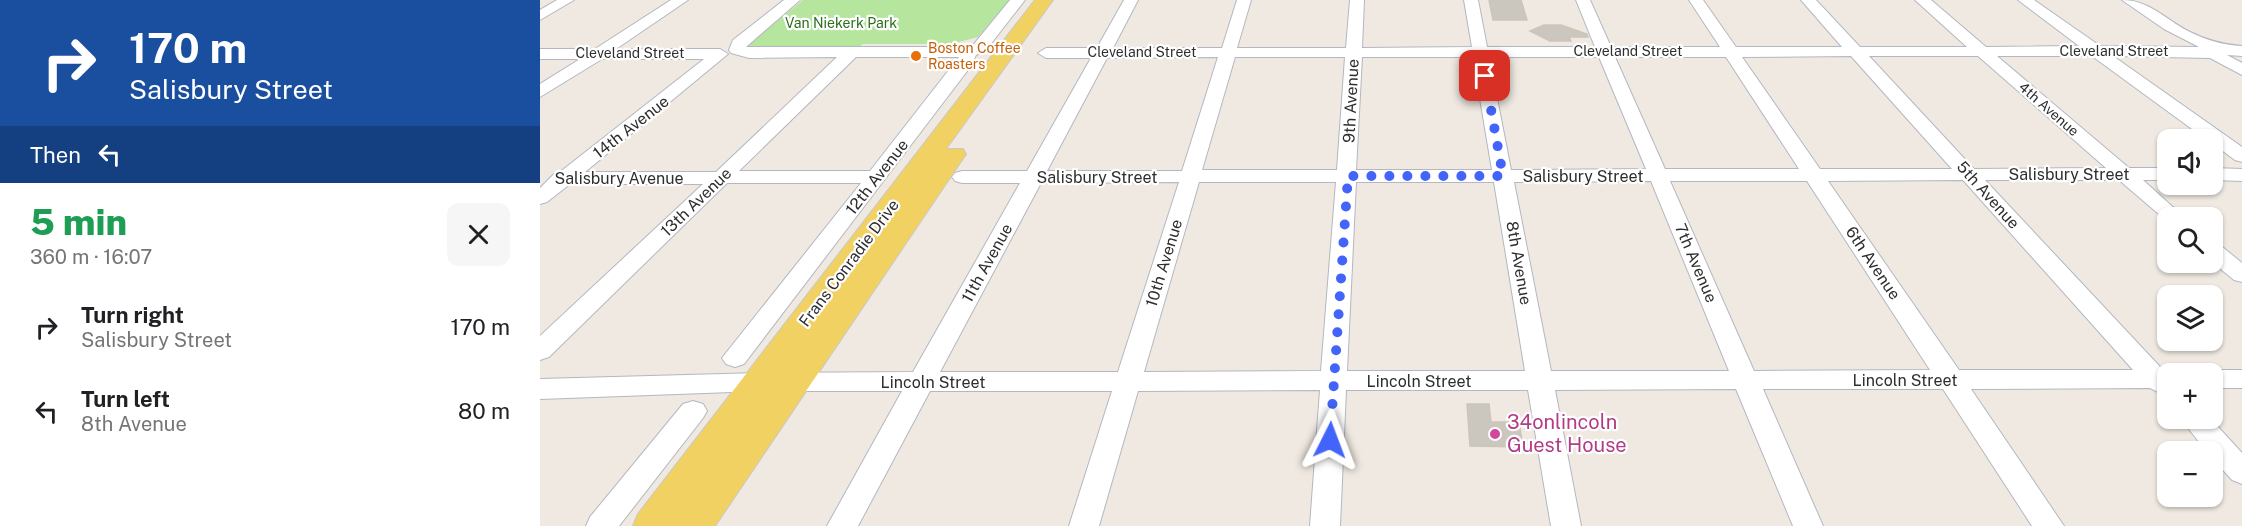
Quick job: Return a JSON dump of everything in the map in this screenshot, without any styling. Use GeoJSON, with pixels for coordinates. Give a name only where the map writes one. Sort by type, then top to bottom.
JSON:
{"type":"FeatureCollection","features":[{"type":"Feature","properties":{"kind":"main road","name":"Frans Conradie Drive"},"geometry":{"type":"LineString","coordinates":[[652,526],[763,374],[1044,0]]}},
{"type":"Feature","properties":{"kind":"main road","name":"Frans Conradie Drive"},"geometry":{"type":"LineString","coordinates":[[693,526],[763,374],[1062,0]]}},
{"type":"Feature","properties":{"kind":"street"},"geometry":{"type":"LineString","coordinates":[[540,16],[567,0]]}},
{"type":"Feature","properties":{"kind":"street"},"geometry":{"type":"LineString","coordinates":[[540,92],[681,0]]}},
{"type":"Feature","properties":{"kind":"street","name":"14th Avenue"},"geometry":{"type":"LineString","coordinates":[[540,198],[793,0]]}},
{"type":"Feature","properties":{"kind":"street","name":"12th Avenue"},"geometry":{"type":"LineString","coordinates":[[763,374],[878,177],[965,63],[969,52],[980,47],[1018,0]]}},
{"type":"Feature","properties":{"kind":"street","name":"11th Avenue"},"geometry":{"type":"LineString","coordinates":[[842,526],[1131,0]]}},
{"type":"Feature","properties":{"kind":"street","name":"10th Avenue"},"geometry":{"type":"LineString","coordinates":[[1084,526],[1244,0]]}},
{"type":"Feature","properties":{"kind":"street","name":"9th Avenue"},"geometry":{"type":"LineString","coordinates":[[1325,526],[1357,0]]}},
{"type":"Feature","properties":{"kind":"street","name":"8th Avenue"},"geometry":{"type":"LineString","coordinates":[[1471,0],[1566,526]]}},
{"type":"Feature","properties":{"kind":"street","name":"7th Avenue"},"geometry":{"type":"LineString","coordinates":[[1583,0],[1808,526]]}},
{"type":"Feature","properties":{"kind":"street","name":"6th Avenue"},"geometry":{"type":"LineString","coordinates":[[1696,0],[2049,526]]}},
{"type":"Feature","properties":{"kind":"street","name":"5th Avenue"},"geometry":{"type":"LineString","coordinates":[[1808,0],[2157,375]]}},
{"type":"Feature","properties":{"kind":"street","name":"4th Avenue"},"geometry":{"type":"LineString","coordinates":[[1922,0],[2162,207]]}},
{"type":"Feature","properties":{"kind":"street"},"geometry":{"type":"LineString","coordinates":[[2025,0],[2242,156]]}},
{"type":"Feature","properties":{"kind":"street"},"geometry":{"type":"LineString","coordinates":[[2130,0],[2242,70]]}},
{"type":"Feature","properties":{"kind":"street","name":"Cleveland Street"},"geometry":{"type":"LineString","coordinates":[[1046,53],[2242,51]]}},
{"type":"Feature","properties":{"kind":"street","name":"Cleveland Street"},"geometry":{"type":"LineString","coordinates":[[540,54],[969,52]]}},
{"type":"Feature","properties":{"kind":"street","name":"13th Avenue"},"geometry":{"type":"LineString","coordinates":[[540,351],[851,53]]}},
{"type":"Feature","properties":{"kind":"street","name":"Salisbury Street"},"geometry":{"type":"LineString","coordinates":[[962,177],[2157,174]]}},
{"type":"Feature","properties":{"kind":"street"},"geometry":{"type":"LineString","coordinates":[[2223,174],[2242,175]]}},
{"type":"Feature","properties":{"kind":"street","name":"Salisbury Avenue"},"geometry":{"type":"LineString","coordinates":[[540,178],[878,177]]}},
{"type":"Feature","properties":{"kind":"street"},"geometry":{"type":"LineString","coordinates":[[2223,259],[2242,275]]}},
{"type":"Feature","properties":{"kind":"street","name":"Lincoln Street"},"geometry":{"type":"LineString","coordinates":[[540,389],[574,389],[763,374],[921,382],[1950,379],[2157,383]]}},
{"type":"Feature","properties":{"kind":"street"},"geometry":{"type":"LineString","coordinates":[[2223,379],[2242,379]]}},
{"type":"Feature","properties":{"kind":"street","name":"Lincoln Street"},"geometry":{"type":"LineString","coordinates":[[540,380],[577,380],[599,386]]}},
{"type":"Feature","properties":{"kind":"street"},"geometry":{"type":"LineString","coordinates":[[601,526],[693,411]]}},
{"type":"Feature","properties":{"kind":"street"},"geometry":{"type":"LineString","coordinates":[[2203,429],[2242,472]]}},
{"type":"Feature","properties":{"kind":"green space","name":"Van Niekerk Park"},"geometry":{"type":"Polygon","coordinates":[[[803,0],[1010,0],[978,37],[951,44],[863,44],[857,49],[745,47],[803,0]]]}},
{"type":"Feature","properties":{"kind":"building"},"geometry":{"type":"Polygon","coordinates":[[[1489,0],[1521,0],[1527,20],[1493,20],[1489,0]]]}},
{"type":"Feature","properties":{"kind":"building"},"geometry":{"type":"Polygon","coordinates":[[[1544,25],[1561,25],[1587,34],[1588,37],[1569,37],[1571,41],[1550,41],[1530,31],[1544,25]]]}},
{"type":"Feature","properties":{"kind":"building","name":"34onlincoln Guest House"},"geometry":{"type":"Polygon","coordinates":[[[1467,404],[1489,404],[1491,422],[1519,422],[1523,447],[1470,446],[1467,404]]]}},
{"type":"Feature","properties":{"kind":"place","name":"Boston Coffee Roasters"},"geometry":{"type":"Point","coordinates":[916,56]}},
{"type":"Feature","properties":{"kind":"place","name":"34onlincoln Guest House"},"geometry":{"type":"Point","coordinates":[1495,434]}},
{"type":"Feature","properties":{"kind":"route"},"geometry":{"type":"LineString","coordinates":[[1330,440],[1348,176],[1503,176],[1485,76]]}}]}
